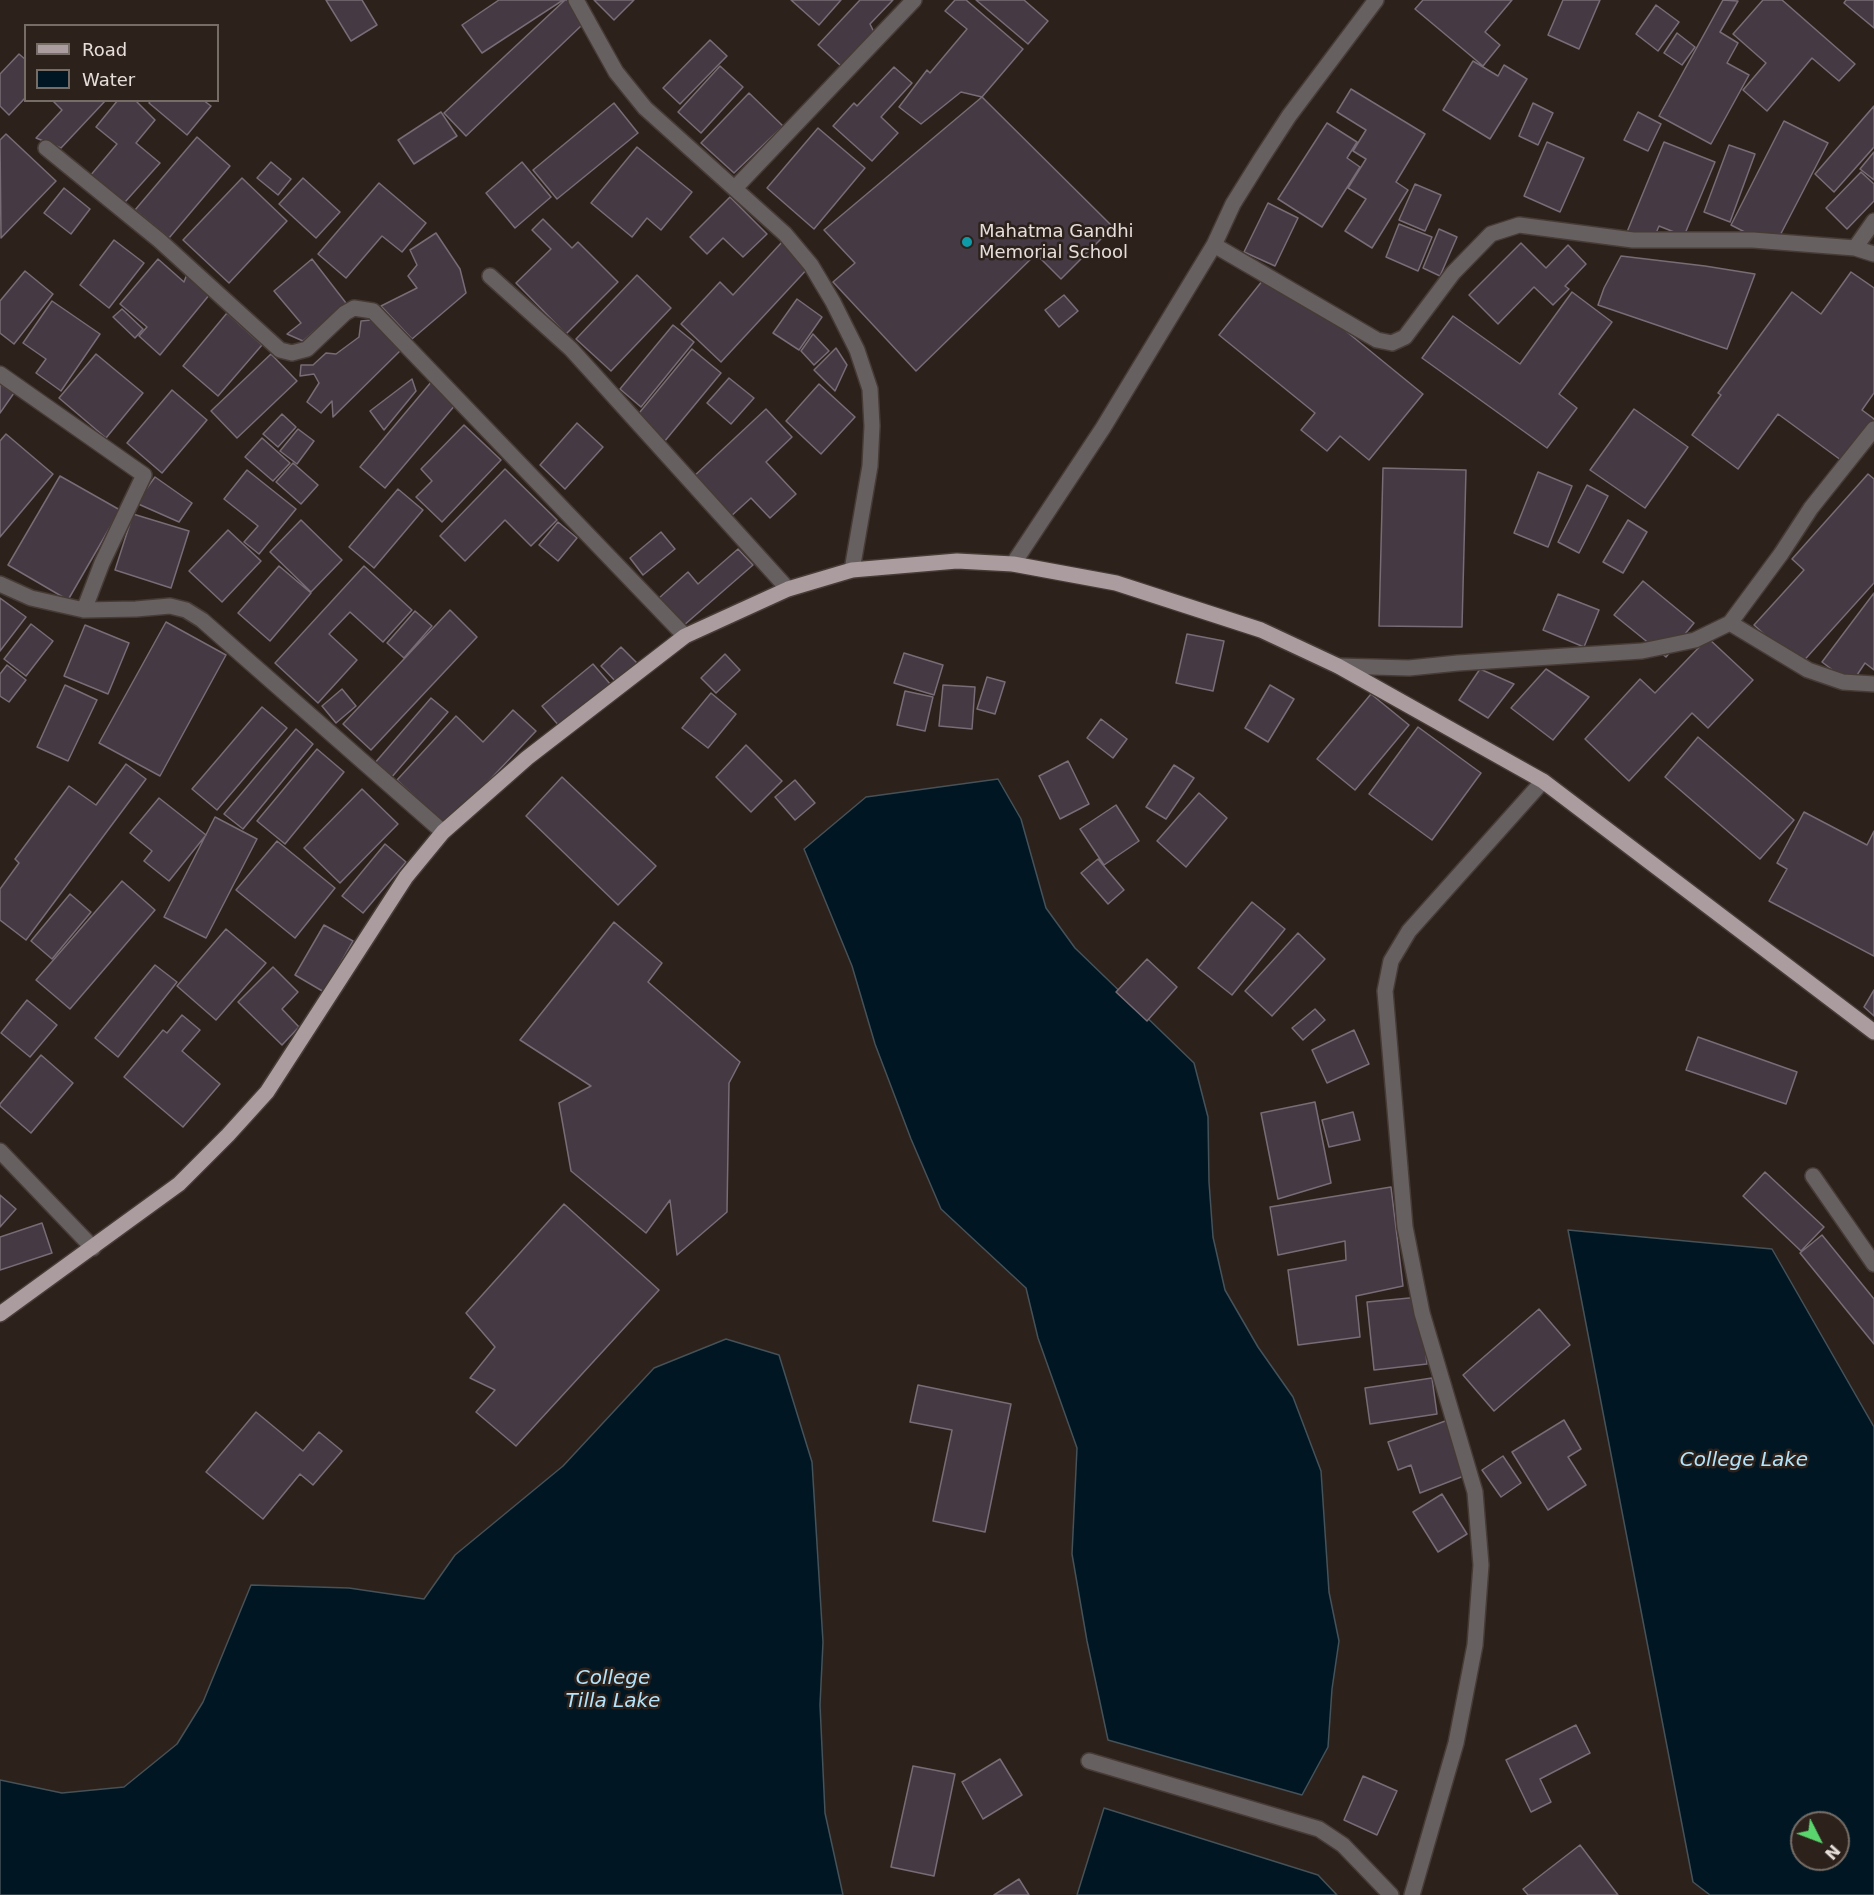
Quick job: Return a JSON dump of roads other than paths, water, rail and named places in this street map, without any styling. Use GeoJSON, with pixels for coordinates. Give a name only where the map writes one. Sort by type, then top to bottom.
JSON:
{"type":"FeatureCollection","features":[{"type":"Feature","properties":{"kind":"main road"},"geometry":{"type":"LineString","coordinates":[[0,1314],[179,1184],[228,1135],[267,1092],[406,877],[443,832],[526,758],[685,636],[788,589],[852,570],[957,561],[1013,564],[1116,583],[1261,630],[1338,666],[1544,781],[1874,1032]]}},
{"type":"Feature","properties":{"kind":"street"},"geometry":{"type":"LineString","coordinates":[[576,0],[616,72],[645,108],[785,234],[811,265],[857,350],[870,389],[872,426],[870,466],[852,570]]}},
{"type":"Feature","properties":{"kind":"street"},"geometry":{"type":"LineString","coordinates":[[735,188],[914,0]]}},
{"type":"Feature","properties":{"kind":"street"},"geometry":{"type":"LineString","coordinates":[[1013,564],[1103,428],[1214,245],[1233,204],[1283,125],[1376,0]]}},
{"type":"Feature","properties":{"kind":"street"},"geometry":{"type":"LineString","coordinates":[[46,148],[159,240],[280,350],[292,353],[307,349],[345,313],[354,308],[373,311],[685,636]]}},
{"type":"Feature","properties":{"kind":"street"},"geometry":{"type":"LineString","coordinates":[[1854,248],[1874,221]]}},
{"type":"Feature","properties":{"kind":"street"},"geometry":{"type":"LineString","coordinates":[[1214,245],[1377,340],[1392,343],[1404,337],[1453,273],[1491,234],[1519,225],[1632,240],[1753,240],[1854,248],[1874,254]]}},
{"type":"Feature","properties":{"kind":"street"},"geometry":{"type":"LineString","coordinates":[[490,276],[571,349],[788,589]]}},
{"type":"Feature","properties":{"kind":"street"},"geometry":{"type":"LineString","coordinates":[[0,374],[144,475],[102,563],[84,609]]}},
{"type":"Feature","properties":{"kind":"street"},"geometry":{"type":"LineString","coordinates":[[1338,666],[1409,668],[1642,651],[1695,640],[1730,623],[1781,554],[1811,508],[1874,429]]}},
{"type":"Feature","properties":{"kind":"street"},"geometry":{"type":"LineString","coordinates":[[0,584],[31,598],[84,609],[136,609],[170,606],[186,610],[202,620],[443,832]]}},
{"type":"Feature","properties":{"kind":"street"},"geometry":{"type":"LineString","coordinates":[[1730,623],[1808,670],[1843,682],[1874,684]]}},
{"type":"Feature","properties":{"kind":"street"},"geometry":{"type":"LineString","coordinates":[[1412,1895],[1456,1743],[1475,1645],[1481,1565],[1475,1492],[1451,1404],[1422,1313],[1405,1227],[1386,991],[1391,961],[1409,931],[1544,781]]}},
{"type":"Feature","properties":{"kind":"street"},"geometry":{"type":"LineString","coordinates":[[0,1151],[93,1248]]}},
{"type":"Feature","properties":{"kind":"street"},"geometry":{"type":"LineString","coordinates":[[1813,1176],[1874,1264]]}},
{"type":"Feature","properties":{"kind":"street"},"geometry":{"type":"LineString","coordinates":[[1089,1761],[1319,1829],[1343,1845],[1391,1895]]}},
{"type":"Feature","properties":{"kind":"water"},"geometry":{"type":"Polygon","coordinates":[[[998,779],[1021,819],[1046,908],[1075,948],[1194,1063],[1208,1117],[1213,1237],[1225,1290],[1258,1347],[1293,1397],[1321,1471],[1329,1592],[1339,1641],[1332,1689],[1328,1747],[1302,1795],[1108,1740],[1087,1641],[1072,1554],[1077,1448],[1038,1338],[1026,1288],[941,1209],[911,1139],[875,1044],[852,966],[804,849],[866,797],[998,779]]]}},
{"type":"Feature","properties":{"kind":"water","name":"College Lake"},"geometry":{"type":"Polygon","coordinates":[[[1568,1230],[1772,1249],[1874,1427],[1874,1895],[1710,1895],[1693,1882],[1568,1230]]]}},
{"type":"Feature","properties":{"kind":"water","name":"College Tilla Lake"},"geometry":{"type":"Polygon","coordinates":[[[726,1339],[779,1355],[812,1462],[823,1642],[820,1705],[825,1813],[843,1895],[0,1895],[0,1780],[62,1793],[124,1787],[177,1744],[203,1702],[251,1585],[349,1588],[424,1599],[455,1555],[563,1466],[654,1368],[726,1339]]]}},
{"type":"Feature","properties":{"kind":"water"},"geometry":{"type":"Polygon","coordinates":[[[1104,1808],[1318,1875],[1337,1895],[1077,1895],[1104,1808]]]}},
{"type":"Feature","properties":{"kind":"place","name":"Mahatma Gandhi Memorial School"},"geometry":{"type":"Point","coordinates":[967,242]}}]}
